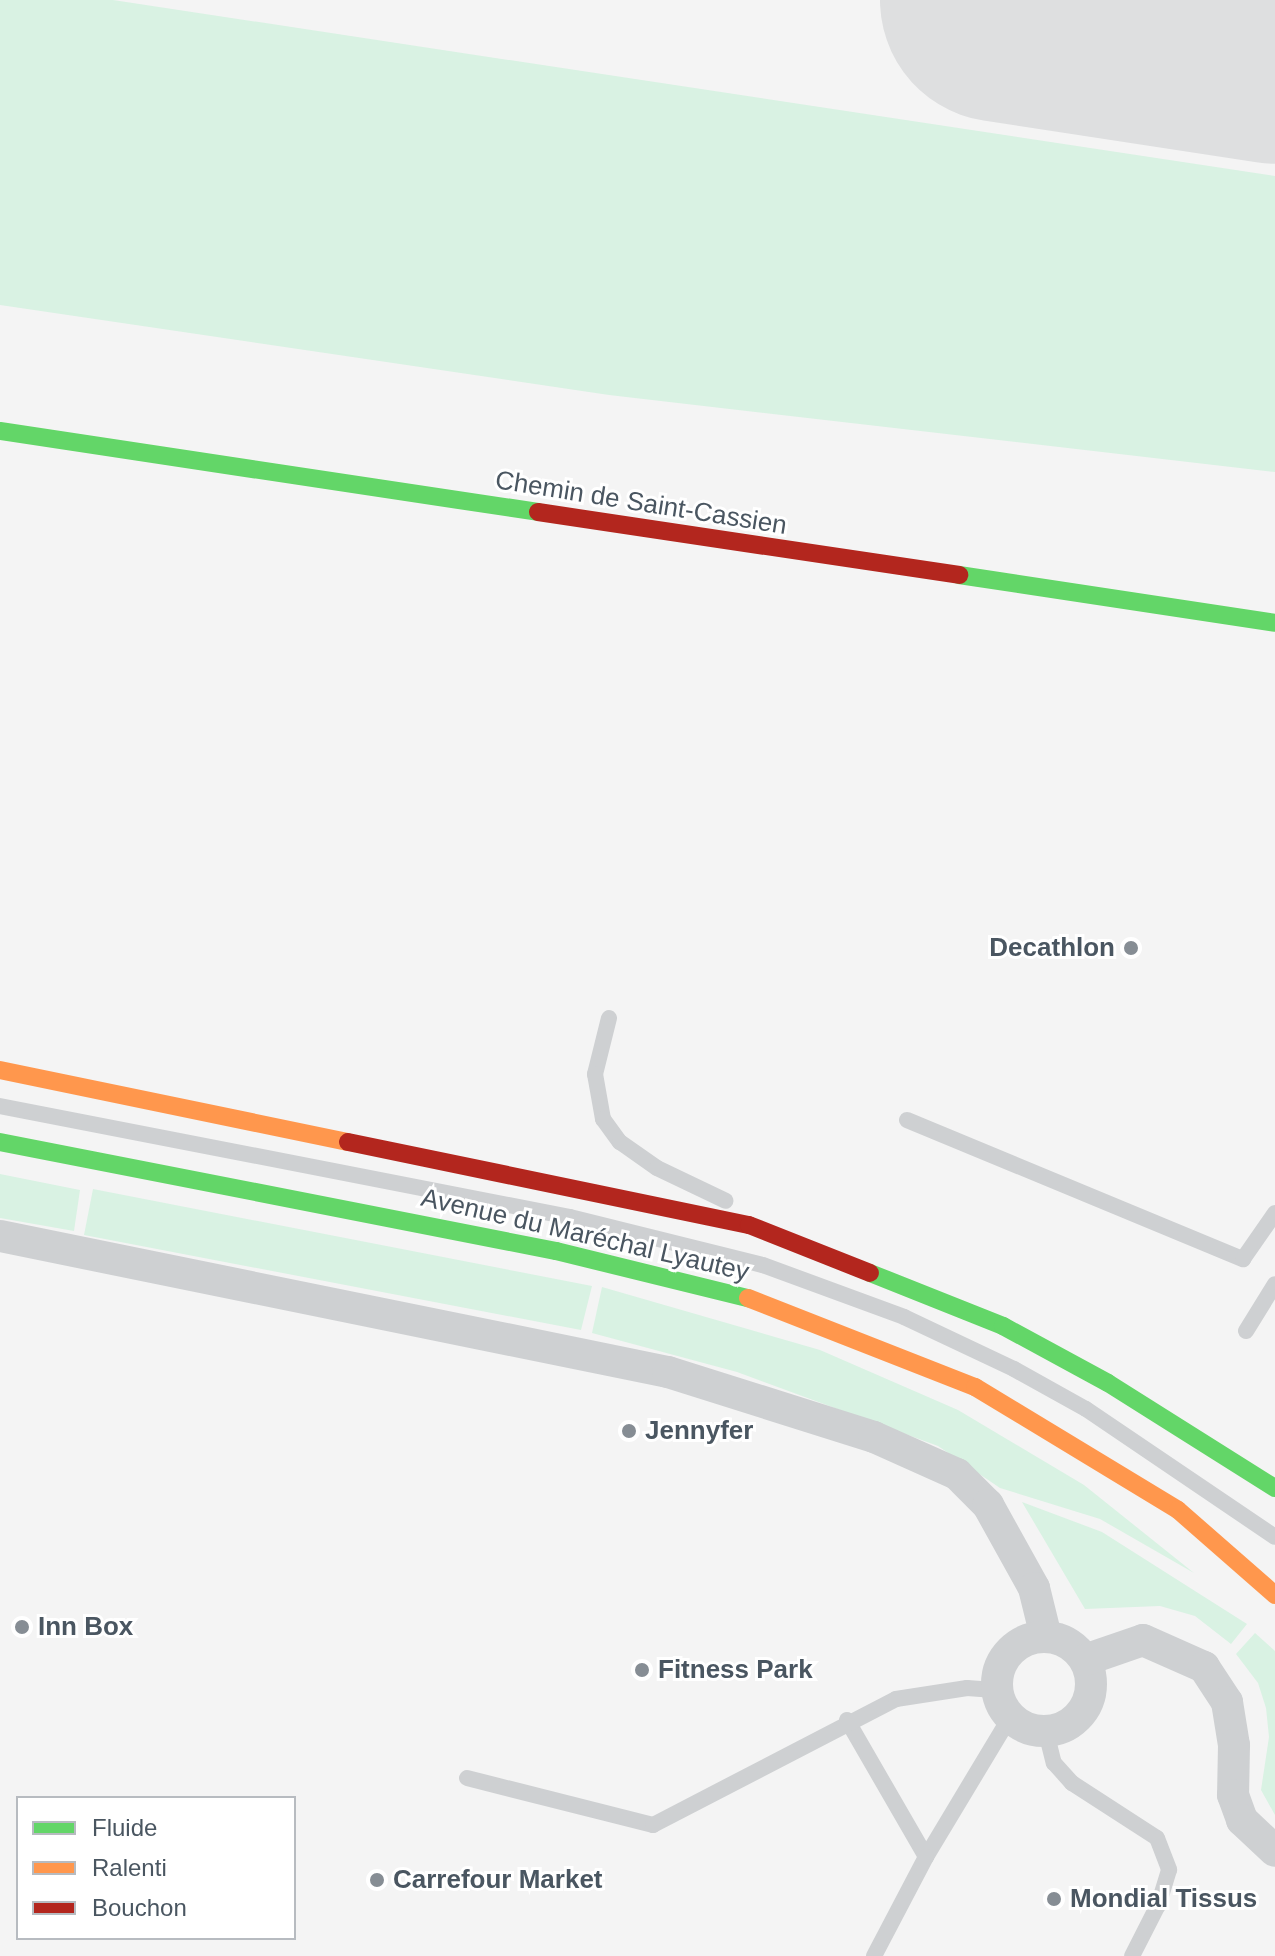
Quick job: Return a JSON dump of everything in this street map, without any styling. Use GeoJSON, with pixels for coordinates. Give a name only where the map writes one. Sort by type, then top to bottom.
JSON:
{"type":"FeatureCollection","features":[{"type":"Feature","properties":{"kind":"main road","name":"Chemin de Saint-Cassien"},"geometry":{"type":"LineString","coordinates":[[0,431],[1275,623]]}},
{"type":"Feature","properties":{"kind":"main road","name":"Avenue du Maréchal Lyautey"},"geometry":{"type":"LineString","coordinates":[[0,1070],[749,1225],[1003,1326],[1108,1383],[1275,1488]]}},
{"type":"Feature","properties":{"kind":"main road","name":"Avenue du Maréchal Lyautey"},"geometry":{"type":"LineString","coordinates":[[0,1142],[556,1251],[690,1280],[789,1311],[975,1387],[1070,1442],[1178,1510],[1275,1595]]}},
{"type":"Feature","properties":{"kind":"street"},"geometry":{"type":"LineString","coordinates":[[0,1236],[668,1372],[874,1437],[957,1474],[988,1505],[1034,1588],[1046,1637]]}},
{"type":"Feature","properties":{"kind":"street"},"geometry":{"type":"LineString","coordinates":[[1046,1637],[1061,1640],[1085,1660],[1092,1678],[1080,1715],[1064,1728],[1046,1732],[1004,1703],[1004,1659],[1030,1639],[1046,1637]]}},
{"type":"Feature","properties":{"kind":"street"},"geometry":{"type":"LineString","coordinates":[[1085,1660],[1143,1640],[1204,1667],[1227,1702],[1234,1745],[1233,1795],[1242,1820],[1275,1851]]}},
{"type":"Feature","properties":{"kind":"lane"},"geometry":{"type":"LineString","coordinates":[[609,1018],[598,1052],[597,1100],[620,1142],[706,1194],[826,1235]]}},
{"type":"Feature","properties":{"kind":"lane"},"geometry":{"type":"LineString","coordinates":[[0,1106],[570,1217],[763,1265],[904,1317],[1014,1369],[1086,1409],[1275,1537]]}},
{"type":"Feature","properties":{"kind":"lane"},"geometry":{"type":"LineString","coordinates":[[907,1120],[1243,1259],[1275,1213]]}},
{"type":"Feature","properties":{"kind":"lane"},"geometry":{"type":"LineString","coordinates":[[918,1273],[1003,1326]]}},
{"type":"Feature","properties":{"kind":"lane"},"geometry":{"type":"LineString","coordinates":[[1246,1331],[1275,1284]]}},
{"type":"Feature","properties":{"kind":"lane"},"geometry":{"type":"LineString","coordinates":[[467,1778],[653,1825],[847,1720],[896,1699],[967,1688],[1004,1703],[874,1956]]}},
{"type":"Feature","properties":{"kind":"lane"},"geometry":{"type":"LineString","coordinates":[[847,1720],[926,1857]]}},
{"type":"Feature","properties":{"kind":"lane"},"geometry":{"type":"LineString","coordinates":[[1046,1732],[1054,1763],[1072,1783],[1157,1838],[1169,1870],[1158,1905],[1132,1956]]}},
{"type":"Feature","properties":{"kind":"green space"},"geometry":{"type":"Polygon","coordinates":[[[0,0],[113,0],[1275,176],[1275,472],[609,395],[0,305],[0,0]]]}},
{"type":"Feature","properties":{"kind":"green space"},"geometry":{"type":"Polygon","coordinates":[[[0,1174],[80,1190],[74,1231],[0,1218],[0,1174]]]}},
{"type":"Feature","properties":{"kind":"green space"},"geometry":{"type":"Polygon","coordinates":[[[93,1189],[592,1286],[581,1330],[84,1235],[93,1189]]]}},
{"type":"Feature","properties":{"kind":"green space"},"geometry":{"type":"Polygon","coordinates":[[[602,1287],[820,1350],[958,1410],[1084,1485],[1194,1573],[1100,1519],[1000,1488],[938,1446],[737,1372],[592,1333],[602,1287]]]}},
{"type":"Feature","properties":{"kind":"green space"},"geometry":{"type":"Polygon","coordinates":[[[1022,1502],[1102,1532],[1247,1624],[1231,1644],[1195,1616],[1160,1606],[1085,1609],[1022,1502]]]}},
{"type":"Feature","properties":{"kind":"green space"},"geometry":{"type":"Polygon","coordinates":[[[1255,1633],[1275,1651],[1275,1815],[1261,1790],[1269,1737],[1266,1708],[1258,1683],[1236,1654],[1255,1633]]]}},
{"type":"Feature","properties":{"kind":"runway"},"geometry":{"type":"LineString","coordinates":[[1002,0],[1275,42]]}},
{"type":"Feature","properties":{"kind":"traffic: fast"},"geometry":{"type":"LineString","coordinates":[[0,431],[538,512]]}},
{"type":"Feature","properties":{"kind":"traffic: fast"},"geometry":{"type":"LineString","coordinates":[[959,575],[1275,623]]}},
{"type":"Feature","properties":{"kind":"traffic: fast"},"geometry":{"type":"LineString","coordinates":[[0,1142],[556,1251],[748,1298]]}},
{"type":"Feature","properties":{"kind":"traffic: fast"},"geometry":{"type":"LineString","coordinates":[[870,1273],[1003,1326],[1108,1383],[1275,1488]]}},
{"type":"Feature","properties":{"kind":"traffic: slow"},"geometry":{"type":"LineString","coordinates":[[0,1070],[348,1142]]}},
{"type":"Feature","properties":{"kind":"traffic: slow"},"geometry":{"type":"LineString","coordinates":[[748,1298],[975,1387],[1178,1510],[1275,1595]]}},
{"type":"Feature","properties":{"kind":"traffic: jam"},"geometry":{"type":"LineString","coordinates":[[538,512],[959,575]]}},
{"type":"Feature","properties":{"kind":"traffic: jam"},"geometry":{"type":"LineString","coordinates":[[348,1142],[749,1225],[870,1273]]}},
{"type":"Feature","properties":{"kind":"place","name":"Decathlon"},"geometry":{"type":"Point","coordinates":[1131,948]}},
{"type":"Feature","properties":{"kind":"place","name":"Jennyfer"},"geometry":{"type":"Point","coordinates":[629,1431]}},
{"type":"Feature","properties":{"kind":"place","name":"Inn Box"},"geometry":{"type":"Point","coordinates":[22,1627]}},
{"type":"Feature","properties":{"kind":"place","name":"Fitness Park"},"geometry":{"type":"Point","coordinates":[642,1670]}},
{"type":"Feature","properties":{"kind":"place","name":"Carrefour Market"},"geometry":{"type":"Point","coordinates":[377,1880]}},
{"type":"Feature","properties":{"kind":"place","name":"Mondial Tissus"},"geometry":{"type":"Point","coordinates":[1054,1899]}}]}
